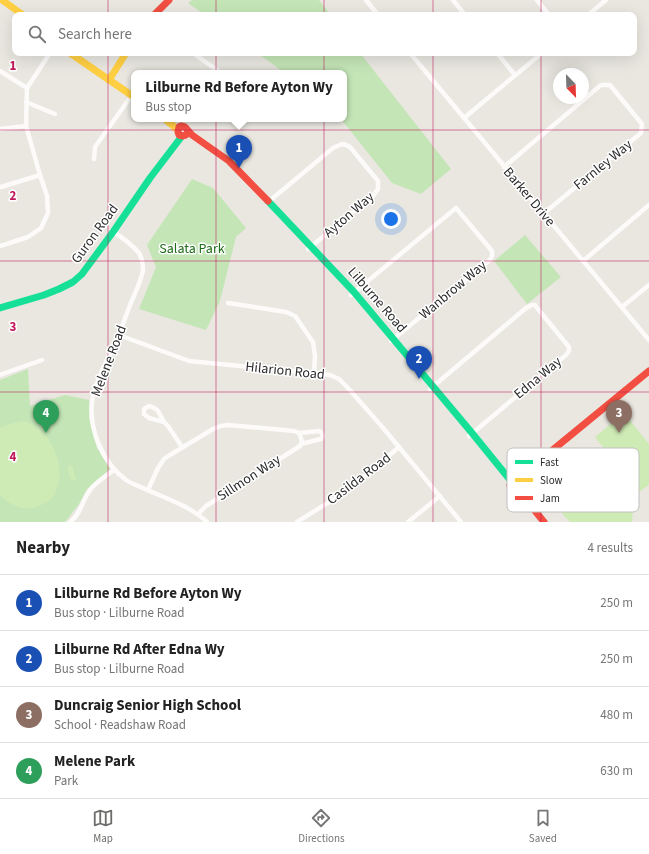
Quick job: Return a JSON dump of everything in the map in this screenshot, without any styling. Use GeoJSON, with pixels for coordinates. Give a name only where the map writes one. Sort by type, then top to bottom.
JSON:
{"type":"FeatureCollection","features":[{"type":"Feature","properties":{"kind":"street"},"geometry":{"type":"LineString","coordinates":[[2,0],[19,12]]}},
{"type":"Feature","properties":{"kind":"street"},"geometry":{"type":"LineString","coordinates":[[157,12],[169,0]]}},
{"type":"Feature","properties":{"kind":"street"},"geometry":{"type":"LineString","coordinates":[[366,0],[376,12]]}},
{"type":"Feature","properties":{"kind":"street"},"geometry":{"type":"LineString","coordinates":[[453,0],[463,12]]}},
{"type":"Feature","properties":{"kind":"street"},"geometry":{"type":"LineString","coordinates":[[537,0],[547,12]]}},
{"type":"Feature","properties":{"kind":"street"},"geometry":{"type":"LineString","coordinates":[[592,12],[606,0]]}},
{"type":"Feature","properties":{"kind":"street"},"geometry":{"type":"LineString","coordinates":[[0,3],[12,12]]}},
{"type":"Feature","properties":{"kind":"street"},"geometry":{"type":"LineString","coordinates":[[0,246],[28,237],[41,228],[48,213],[47,196],[26,126],[26,102],[27,88],[48,56]]}},
{"type":"Feature","properties":{"kind":"street"},"geometry":{"type":"LineString","coordinates":[[75,56],[110,78]]}},
{"type":"Feature","properties":{"kind":"street"},"geometry":{"type":"LineString","coordinates":[[81,56],[131,93]]}},
{"type":"Feature","properties":{"kind":"street"},"geometry":{"type":"LineString","coordinates":[[110,78],[124,56]]}},
{"type":"Feature","properties":{"kind":"street"},"geometry":{"type":"LineString","coordinates":[[197,56],[218,70]]}},
{"type":"Feature","properties":{"kind":"street","name":"Barker Drive"},"geometry":{"type":"LineString","coordinates":[[412,56],[649,340]]}},
{"type":"Feature","properties":{"kind":"street"},"geometry":{"type":"LineString","coordinates":[[499,56],[515,75]]}},
{"type":"Feature","properties":{"kind":"street"},"geometry":{"type":"LineString","coordinates":[[464,118],[538,56]]}},
{"type":"Feature","properties":{"kind":"street"},"geometry":{"type":"LineString","coordinates":[[0,71],[27,88]]}},
{"type":"Feature","properties":{"kind":"street","name":"Farnley Way"},"geometry":{"type":"LineString","coordinates":[[504,167],[601,85],[610,85],[642,124],[641,133],[543,214]]}},
{"type":"Feature","properties":{"kind":"street"},"geometry":{"type":"LineString","coordinates":[[94,159],[95,147],[131,97]]}},
{"type":"Feature","properties":{"kind":"street"},"geometry":{"type":"LineString","coordinates":[[26,102],[55,114]]}},
{"type":"Feature","properties":{"kind":"street","name":"Lilburne Road"},"geometry":{"type":"LineString","coordinates":[[169,122],[182,132],[229,161],[352,294],[507,479]]}},
{"type":"Feature","properties":{"kind":"street","name":"Lilburne Road"},"geometry":{"type":"LineString","coordinates":[[174,122],[182,132]]}},
{"type":"Feature","properties":{"kind":"street"},"geometry":{"type":"LineString","coordinates":[[0,129],[26,126]]}},
{"type":"Feature","properties":{"kind":"street","name":"Guron Road"},"geometry":{"type":"LineString","coordinates":[[0,308],[64,287],[73,282],[85,271],[182,132]]}},
{"type":"Feature","properties":{"kind":"street","name":"Ayton Way"},"geometry":{"type":"LineString","coordinates":[[267,203],[333,148],[342,144],[353,150],[378,181],[378,189],[373,196],[310,248]]}},
{"type":"Feature","properties":{"kind":"street"},"geometry":{"type":"LineString","coordinates":[[1,187],[40,175]]}},
{"type":"Feature","properties":{"kind":"street"},"geometry":{"type":"LineString","coordinates":[[583,261],[649,205]]}},
{"type":"Feature","properties":{"kind":"street","name":"Wanbrow Way"},"geometry":{"type":"LineString","coordinates":[[352,294],[456,208],[492,251],[492,256],[490,260],[392,340]]}},
{"type":"Feature","properties":{"kind":"street","name":"Guron Road"},"geometry":{"type":"LineString","coordinates":[[0,304],[55,287],[68,280],[82,269],[112,231]]}},
{"type":"Feature","properties":{"kind":"street","name":"Melene Road"},"geometry":{"type":"LineString","coordinates":[[112,231],[139,253],[143,271],[119,335],[96,387],[92,403],[94,430],[97,440],[114,470],[128,481],[187,507],[207,522]]}},
{"type":"Feature","properties":{"kind":"street"},"geometry":{"type":"LineString","coordinates":[[622,307],[649,285]]}},
{"type":"Feature","properties":{"kind":"street"},"geometry":{"type":"LineString","coordinates":[[228,303],[286,312],[295,316],[313,342],[315,356],[314,373]]}},
{"type":"Feature","properties":{"kind":"street","name":"Edna Way"},"geometry":{"type":"LineString","coordinates":[[432,388],[526,308],[535,305],[569,347],[569,351],[471,435]]}},
{"type":"Feature","properties":{"kind":"street","name":"Hilarion Road"},"geometry":{"type":"LineString","coordinates":[[119,335],[189,361],[314,373],[330,375],[339,379],[461,522]]}},
{"type":"Feature","properties":{"kind":"street"},"geometry":{"type":"LineString","coordinates":[[0,375],[42,360]]}},
{"type":"Feature","properties":{"kind":"street"},"geometry":{"type":"LineString","coordinates":[[558,448],[649,371]]}},
{"type":"Feature","properties":{"kind":"street"},"geometry":{"type":"LineString","coordinates":[[560,448],[649,376]]}},
{"type":"Feature","properties":{"kind":"street"},"geometry":{"type":"LineString","coordinates":[[164,422],[182,447]]}},
{"type":"Feature","properties":{"kind":"street","name":"Sillmon Way"},"geometry":{"type":"LineString","coordinates":[[148,490],[161,464],[170,455],[213,429],[221,426],[228,425],[294,430],[299,433],[321,432],[323,436],[321,439],[301,444],[206,506],[198,514]]}},
{"type":"Feature","properties":{"kind":"street"},"geometry":{"type":"LineString","coordinates":[[299,433],[302,438],[301,444]]}},
{"type":"Feature","properties":{"kind":"street","name":"Casilda Road"},"geometry":{"type":"LineString","coordinates":[[297,522],[350,489],[399,448]]}},
{"type":"Feature","properties":{"kind":"street"},"geometry":{"type":"LineString","coordinates":[[70,522],[77,515],[91,490],[114,470]]}},
{"type":"Feature","properties":{"kind":"street"},"geometry":{"type":"LineString","coordinates":[[408,522],[440,496]]}},
{"type":"Feature","properties":{"kind":"street","name":"Lilburne Road"},"geometry":{"type":"LineString","coordinates":[[532,512],[539,522]]}},
{"type":"Feature","properties":{"kind":"street","name":"Lilburne Road"},"geometry":{"type":"LineString","coordinates":[[535,512],[544,522]]}},
{"type":"Feature","properties":{"kind":"green space"},"geometry":{"type":"Polygon","coordinates":[[[192,0],[319,0],[329,12],[201,12],[188,3],[192,0]]]}},
{"type":"Feature","properties":{"kind":"green space"},"geometry":{"type":"Polygon","coordinates":[[[261,56],[362,56],[451,169],[421,194],[392,183],[343,122],[347,122],[347,70],[281,70],[261,56]]]}},
{"type":"Feature","properties":{"kind":"green space","name":"Salata Park"},"geometry":{"type":"Polygon","coordinates":[[[192,179],[213,188],[246,228],[236,237],[220,301],[206,330],[139,309],[156,267],[147,245],[192,179]]]}},
{"type":"Feature","properties":{"kind":"green space"},"geometry":{"type":"Polygon","coordinates":[[[525,235],[561,277],[527,304],[494,261],[525,235]]]}},
{"type":"Feature","properties":{"kind":"green space"},"geometry":{"type":"Polygon","coordinates":[[[28,369],[30,406],[65,395],[89,400],[89,418],[97,448],[110,469],[87,489],[79,504],[64,522],[0,522],[0,380],[28,369]]]}},
{"type":"Feature","properties":{"kind":"green space"},"geometry":{"type":"Polygon","coordinates":[[[624,413],[649,444],[649,485],[639,492],[639,448],[604,448],[595,437],[624,413]]]}},
{"type":"Feature","properties":{"kind":"green space"},"geometry":{"type":"Polygon","coordinates":[[[24,421],[37,427],[46,436],[55,452],[59,470],[58,487],[52,498],[33,508],[21,508],[0,495],[0,428],[24,421]]]}},
{"type":"Feature","properties":{"kind":"green space"},"geometry":{"type":"Polygon","coordinates":[[[72,465],[76,480],[71,481],[67,467],[72,465]]]}},
{"type":"Feature","properties":{"kind":"green space"},"geometry":{"type":"Polygon","coordinates":[[[561,512],[632,512],[633,514],[632,522],[570,522],[561,512]]]}},
{"type":"Feature","properties":{"kind":"traffic: fast"},"geometry":{"type":"LineString","coordinates":[[0,308],[59,289],[73,282],[82,274],[150,178],[182,136]]}},
{"type":"Feature","properties":{"kind":"traffic: fast"},"geometry":{"type":"LineString","coordinates":[[268,201],[354,292],[507,476]]}},
{"type":"Feature","properties":{"kind":"traffic: slow"},"geometry":{"type":"LineString","coordinates":[[2,0],[19,12]]}},
{"type":"Feature","properties":{"kind":"traffic: slow"},"geometry":{"type":"LineString","coordinates":[[74,56],[131,95]]}},
{"type":"Feature","properties":{"kind":"traffic: slow"},"geometry":{"type":"LineString","coordinates":[[109,80],[124,56]]}},
{"type":"Feature","properties":{"kind":"traffic: slow"},"geometry":{"type":"LineString","coordinates":[[169,122],[178,130]]}},
{"type":"Feature","properties":{"kind":"traffic: jam"},"geometry":{"type":"LineString","coordinates":[[157,12],[169,0]]}},
{"type":"Feature","properties":{"kind":"traffic: jam"},"geometry":{"type":"LineString","coordinates":[[188,131],[186,135],[183,136],[179,135],[178,132],[179,127],[185,127],[192,135],[229,161],[268,201]]}},
{"type":"Feature","properties":{"kind":"traffic: jam"},"geometry":{"type":"LineString","coordinates":[[555,448],[649,371]]}},
{"type":"Feature","properties":{"kind":"traffic: jam"},"geometry":{"type":"LineString","coordinates":[[536,512],[544,522]]}},
{"type":"Feature","properties":{"kind":"place","name":"Lilburne Rd Before Ayton Wy"},"geometry":{"type":"Point","coordinates":[239,168]}},
{"type":"Feature","properties":{"kind":"place","name":"Lilburne Rd After Edna Wy"},"geometry":{"type":"Point","coordinates":[419,379]}},
{"type":"Feature","properties":{"kind":"place","name":"Melene Park"},"geometry":{"type":"Point","coordinates":[46,433]}},
{"type":"Feature","properties":{"kind":"place","name":"Duncraig Senior High School"},"geometry":{"type":"Point","coordinates":[619,433]}}]}
